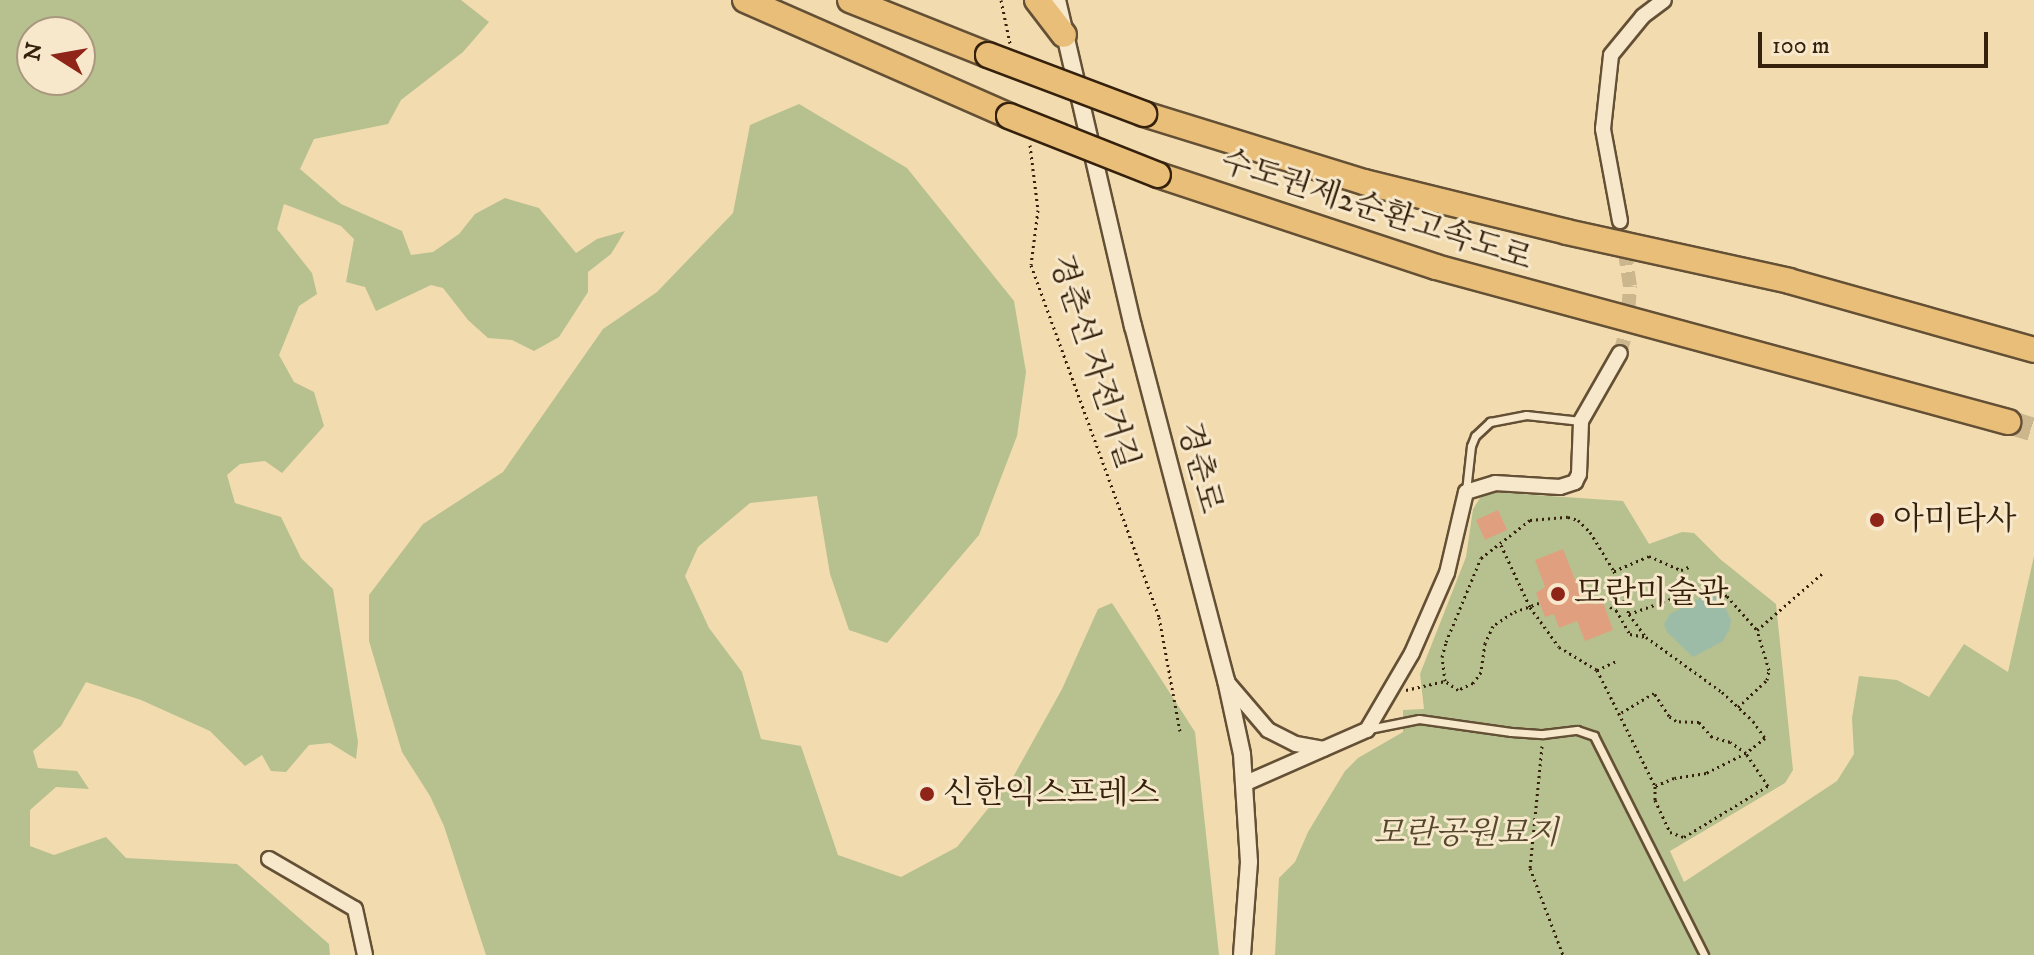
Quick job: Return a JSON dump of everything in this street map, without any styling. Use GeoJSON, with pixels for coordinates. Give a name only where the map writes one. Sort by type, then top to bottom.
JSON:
{"type":"FeatureCollection","features":[{"type":"Feature","properties":{"kind":"highway","name":"수도권제2순환고속도로"},"geometry":{"type":"LineString","coordinates":[[745,0],[1009,116],[1158,175],[1451,272],[1586,310],[1824,369],[2008,422]]}},
{"type":"Feature","properties":{"kind":"highway","name":"수도권제2순환고속도로"},"geometry":{"type":"LineString","coordinates":[[850,0],[1144,114],[1364,182],[1567,232],[1789,281],[2034,350]]}},
{"type":"Feature","properties":{"kind":"highway"},"geometry":{"type":"LineString","coordinates":[[1037,0],[1064,35]]}},
{"type":"Feature","properties":{"kind":"street","name":"경춘로"},"geometry":{"type":"LineString","coordinates":[[1057,0],[1133,326],[1226,680],[1246,783],[1249,862],[1242,955]]}},
{"type":"Feature","properties":{"kind":"street"},"geometry":{"type":"LineString","coordinates":[[1620,221],[1603,129],[1611,55],[1643,16],[1664,0]]}},
{"type":"Feature","properties":{"kind":"street"},"geometry":{"type":"LineString","coordinates":[[1246,783],[1367,730],[1423,631],[1447,573],[1466,492],[1495,483],[1560,487],[1575,482],[1579,474],[1581,421],[1620,353]]}},
{"type":"Feature","properties":{"kind":"street"},"geometry":{"type":"LineString","coordinates":[[1226,680],[1268,730],[1296,744],[1324,750]]}},
{"type":"Feature","properties":{"kind":"street"},"geometry":{"type":"LineString","coordinates":[[269,859],[355,909],[365,955]]}},
{"type":"Feature","properties":{"kind":"lane"},"geometry":{"type":"LineString","coordinates":[[1466,492],[1471,446],[1475,436],[1490,422],[1526,415],[1581,421]]}},
{"type":"Feature","properties":{"kind":"lane"},"geometry":{"type":"LineString","coordinates":[[1367,730],[1391,722],[1419,719],[1543,734],[1586,731],[1600,742],[1638,829],[1704,955]]}},
{"type":"Feature","properties":{"kind":"path"},"geometry":{"type":"LineString","coordinates":[[1001,0],[1012,54]]}},
{"type":"Feature","properties":{"kind":"path","name":"경춘선 자전거길"},"geometry":{"type":"LineString","coordinates":[[1028,138],[1038,210],[1031,265],[1159,617],[1180,731]]}},
{"type":"Feature","properties":{"kind":"path"},"geometry":{"type":"LineString","coordinates":[[1539,603],[1493,626],[1485,643],[1481,672],[1473,683],[1458,690],[1445,681],[1442,657],[1475,566],[1490,550],[1501,545],[1530,520],[1568,517],[1590,532],[1614,571],[1629,614],[1646,637],[1738,707],[1765,738],[1746,753],[1698,776],[1674,778],[1655,786]]}},
{"type":"Feature","properties":{"kind":"path"},"geometry":{"type":"LineString","coordinates":[[1501,545],[1530,607],[1559,647],[1597,670],[1655,786],[1655,800],[1670,832],[1684,837],[1768,786],[1746,753],[1730,742],[1712,737],[1699,722],[1676,721],[1669,716],[1654,693],[1621,713]]}},
{"type":"Feature","properties":{"kind":"path"},"geometry":{"type":"LineString","coordinates":[[1614,571],[1649,556],[1681,570],[1689,567]]}},
{"type":"Feature","properties":{"kind":"path"},"geometry":{"type":"LineString","coordinates":[[1757,630],[1824,572]]}},
{"type":"Feature","properties":{"kind":"path"},"geometry":{"type":"LineString","coordinates":[[1629,614],[1710,585],[1727,596],[1757,630],[1769,670],[1767,680],[1738,707]]}},
{"type":"Feature","properties":{"kind":"path"},"geometry":{"type":"LineString","coordinates":[[1610,607],[1616,610],[1630,634],[1646,637]]}},
{"type":"Feature","properties":{"kind":"path"},"geometry":{"type":"LineString","coordinates":[[1597,670],[1616,661]]}},
{"type":"Feature","properties":{"kind":"path"},"geometry":{"type":"LineString","coordinates":[[1387,695],[1445,681]]}},
{"type":"Feature","properties":{"kind":"path"},"geometry":{"type":"LineString","coordinates":[[1543,734],[1530,868],[1563,955]]}},
{"type":"Feature","properties":{"kind":"green space"},"geometry":{"type":"Polygon","coordinates":[[[0,0],[461,0],[489,22],[463,52],[401,100],[388,124],[314,139],[300,169],[341,204],[402,231],[411,255],[433,252],[459,234],[475,214],[505,198],[539,208],[576,253],[597,239],[625,231],[611,254],[588,272],[588,292],[559,337],[534,351],[512,340],[488,338],[468,320],[443,288],[431,285],[376,311],[365,287],[346,282],[354,239],[341,226],[284,204],[277,229],[312,273],[317,294],[299,306],[279,355],[294,382],[314,392],[324,426],[282,473],[265,461],[240,464],[227,475],[235,503],[281,517],[301,558],[333,589],[358,742],[356,759],[330,743],[309,745],[286,772],[271,771],[262,755],[245,766],[210,731],[141,700],[86,682],[61,726],[33,751],[38,768],[77,771],[89,789],[56,787],[30,810],[30,846],[54,855],[106,837],[126,858],[237,864],[329,944],[330,955],[0,955],[0,0]]]}},
{"type":"Feature","properties":{"kind":"green space"},"geometry":{"type":"Polygon","coordinates":[[[799,104],[907,168],[1014,301],[1026,372],[1017,436],[979,535],[887,643],[849,630],[830,574],[817,496],[750,503],[698,547],[685,576],[709,628],[742,672],[761,739],[801,746],[838,855],[901,877],[957,847],[1012,779],[1062,689],[1098,609],[1112,603],[1195,732],[1219,955],[486,955],[444,826],[430,796],[402,752],[369,641],[369,595],[423,524],[503,472],[603,329],[657,292],[733,213],[750,125],[799,104]]]}},
{"type":"Feature","properties":{"kind":"green space","name":"모란공원묘지"},"geometry":{"type":"Polygon","coordinates":[[[1492,492],[1623,501],[1649,544],[1682,532],[1694,533],[1720,559],[1776,604],[1793,770],[1785,783],[1670,851],[1684,882],[1837,781],[1854,754],[1852,718],[1859,676],[1897,680],[1929,697],[1964,644],[2008,672],[2034,556],[2034,955],[1275,955],[1279,878],[1295,862],[1308,832],[1345,771],[1358,758],[1403,732],[1403,710],[1424,709],[1420,674],[1466,557],[1473,509],[1480,498],[1492,492]]]}},
{"type":"Feature","properties":{"kind":"shaded area"},"geometry":{"type":"Polygon","coordinates":[[[1714,595],[1722,601],[1731,620],[1729,630],[1723,641],[1693,657],[1667,632],[1664,624],[1670,614],[1704,596],[1714,595]]]}},
{"type":"Feature","properties":{"kind":"building"},"geometry":{"type":"Polygon","coordinates":[[[1498,510],[1507,530],[1485,540],[1476,520],[1498,510]]]}},
{"type":"Feature","properties":{"kind":"building","name":"모란미술관"},"geometry":{"type":"Polygon","coordinates":[[[1563,549],[1581,595],[1590,592],[1595,605],[1603,602],[1613,630],[1585,641],[1577,621],[1559,628],[1554,614],[1545,617],[1536,593],[1545,587],[1535,560],[1563,549]]]}},
{"type":"Feature","properties":{"kind":"tunnel"},"geometry":{"type":"LineString","coordinates":[[1620,221],[1630,286],[1627,329],[1620,353]]}},
{"type":"Feature","properties":{"kind":"tunnel"},"geometry":{"type":"LineString","coordinates":[[2008,422],[2034,430]]}},
{"type":"Feature","properties":{"kind":"place","name":"아미타사"},"geometry":{"type":"Point","coordinates":[1877,520]}},
{"type":"Feature","properties":{"kind":"place","name":"모란미술관"},"geometry":{"type":"Point","coordinates":[1558,594]}},
{"type":"Feature","properties":{"kind":"place","name":"신한익스프레스"},"geometry":{"type":"Point","coordinates":[927,794]}}]}
